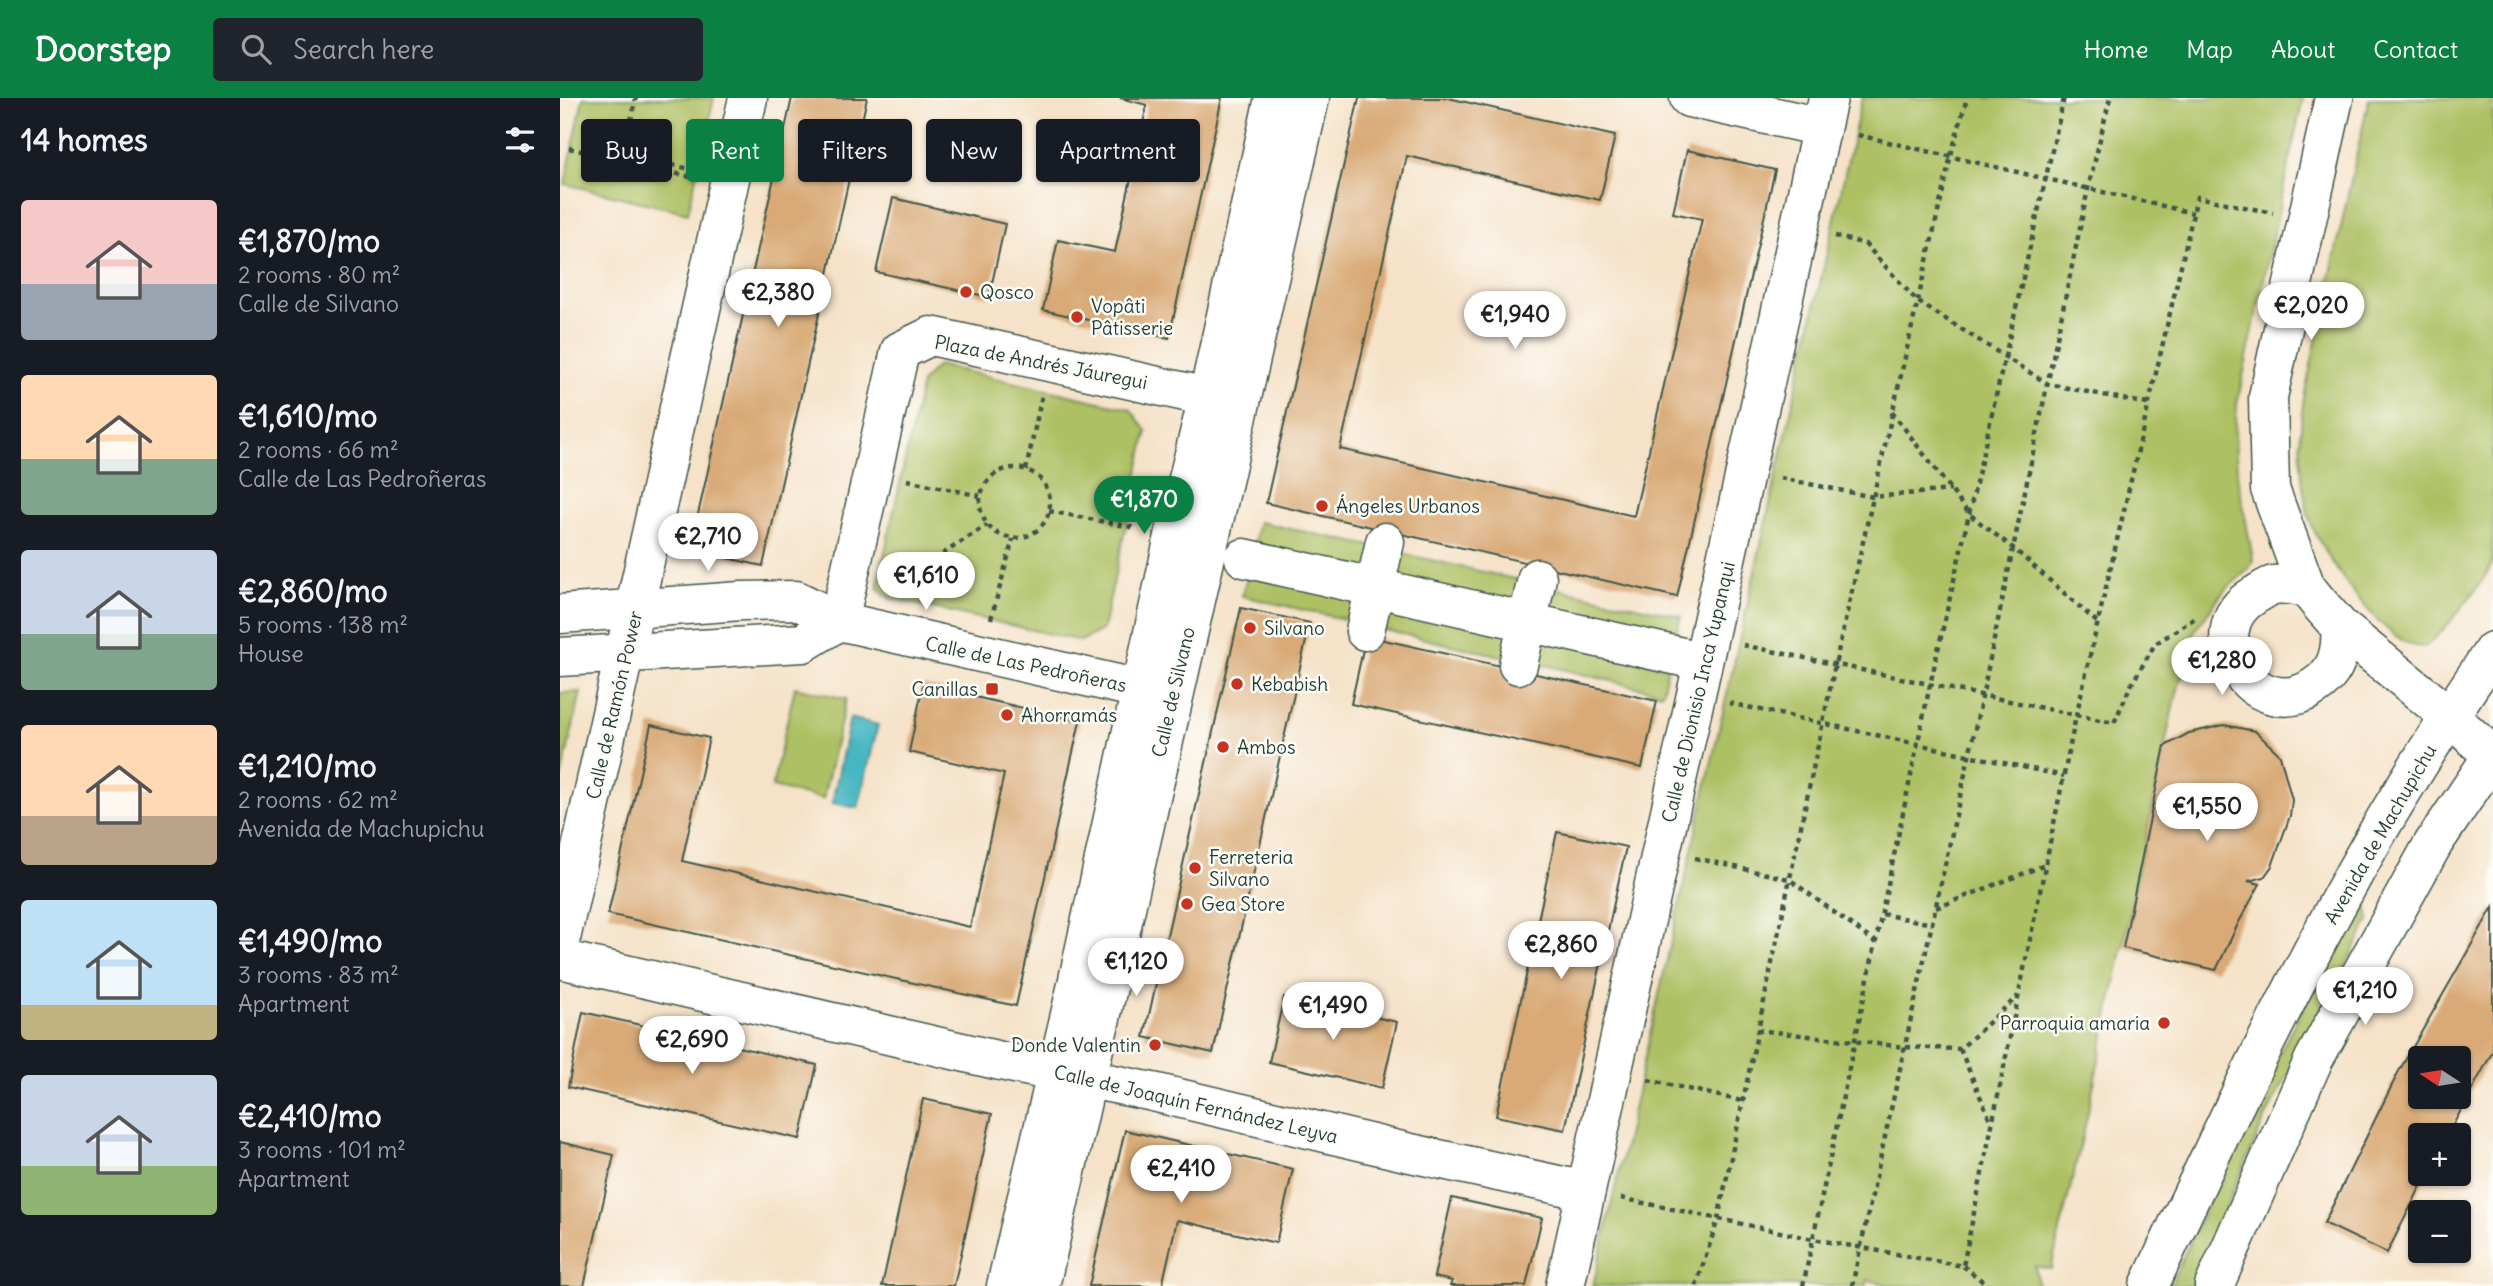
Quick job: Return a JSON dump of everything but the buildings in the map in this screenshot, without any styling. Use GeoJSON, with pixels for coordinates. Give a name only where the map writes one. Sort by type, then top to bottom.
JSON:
{"type":"FeatureCollection","features":[{"type":"Feature","properties":{"kind":"street","name":"Calle de Ramón Power"},"geometry":{"type":"LineString","coordinates":[[560,943],[748,98]]}},
{"type":"Feature","properties":{"kind":"street","name":"Calle de Silvano"},"geometry":{"type":"LineString","coordinates":[[1157,693],[1174,536],[1208,397],[1274,98]]}},
{"type":"Feature","properties":{"kind":"street","name":"Calle de Silvano"},"geometry":{"type":"LineString","coordinates":[[1041,1286],[1072,1075],[1157,693],[1225,477],[1310,98]]}},
{"type":"Feature","properties":{"kind":"street"},"geometry":{"type":"LineString","coordinates":[[1689,98],[1834,120]]}},
{"type":"Feature","properties":{"kind":"street"},"geometry":{"type":"LineString","coordinates":[[2214,1286],[2314,1059],[2433,844],[2493,755],[2340,627],[2306,587],[2270,489],[2269,397],[2334,98]]}},
{"type":"Feature","properties":{"kind":"street","name":"Calle de Dionisio Inca Yupanqui"},"geometry":{"type":"LineString","coordinates":[[1565,1286],[1600,1194],[1717,606],[1834,120]]}},
{"type":"Feature","properties":{"kind":"street","name":"Plaza de Andrés Jáuregui"},"geometry":{"type":"LineString","coordinates":[[839,621],[900,351],[931,336],[1208,397]]}},
{"type":"Feature","properties":{"kind":"street"},"geometry":{"type":"LineString","coordinates":[[1365,631],[1384,542]]}},
{"type":"Feature","properties":{"kind":"street"},"geometry":{"type":"LineString","coordinates":[[1244,558],[1687,658]]}},
{"type":"Feature","properties":{"kind":"street"},"geometry":{"type":"LineString","coordinates":[[1518,665],[1537,578]]}},
{"type":"Feature","properties":{"kind":"street"},"geometry":{"type":"LineString","coordinates":[[2306,587],[2273,585],[2244,601],[2233,618],[2229,637],[2231,656],[2240,673],[2253,687],[2271,694],[2290,696],[2308,691],[2324,681],[2336,665],[2341,646],[2340,627]]}},
{"type":"Feature","properties":{"kind":"street","name":"Calle de Las Pedroñeras"},"geometry":{"type":"LineString","coordinates":[[560,614],[796,600],[839,621],[1157,693]]}},
{"type":"Feature","properties":{"kind":"street"},"geometry":{"type":"LineString","coordinates":[[560,657],[803,643],[839,621]]}},
{"type":"Feature","properties":{"kind":"street","name":"Avenida de Machupichu"},"geometry":{"type":"LineString","coordinates":[[2149,1286],[2243,1085],[2355,871],[2455,722],[2493,651]]}},
{"type":"Feature","properties":{"kind":"street","name":"Avenida de Machupichu"},"geometry":{"type":"LineString","coordinates":[[2385,932],[2379,894],[2446,789],[2462,755],[2455,722]]}},
{"type":"Feature","properties":{"kind":"street","name":"Calle de Joaquín Fernández Leyva"},"geometry":{"type":"LineString","coordinates":[[560,959],[1600,1194]]}},
{"type":"Feature","properties":{"kind":"street","name":"Calle de Silvano"},"geometry":{"type":"LineString","coordinates":[[1006,1286],[1072,1075]]}},
{"type":"Feature","properties":{"kind":"path"},"geometry":{"type":"LineString","coordinates":[[631,119],[636,98]]}},
{"type":"Feature","properties":{"kind":"path"},"geometry":{"type":"LineString","coordinates":[[1696,1286],[1717,1219],[1822,723],[1917,301],[1967,98]]}},
{"type":"Feature","properties":{"kind":"path"},"geometry":{"type":"LineString","coordinates":[[1803,1286],[1930,685],[2064,98]]}},
{"type":"Feature","properties":{"kind":"path"},"geometry":{"type":"LineString","coordinates":[[1852,1286],[1982,697],[2088,189],[2110,98]]}},
{"type":"Feature","properties":{"kind":"path"},"geometry":{"type":"LineString","coordinates":[[1834,120],[1951,155],[2193,213]]}},
{"type":"Feature","properties":{"kind":"path"},"geometry":{"type":"LineString","coordinates":[[569,148],[581,151]]}},
{"type":"Feature","properties":{"kind":"path"},"geometry":{"type":"LineString","coordinates":[[1963,1266],[2076,716],[2197,197],[2283,216]]}},
{"type":"Feature","properties":{"kind":"path"},"geometry":{"type":"LineString","coordinates":[[1831,234],[1865,244],[1917,301],[2048,384],[2149,404]]}},
{"type":"Feature","properties":{"kind":"path","name":"Plaza de Andrés Jáuregui"},"geometry":{"type":"LineString","coordinates":[[1026,470],[1044,386]]}},
{"type":"Feature","properties":{"kind":"path"},"geometry":{"type":"LineString","coordinates":[[1892,411],[1969,513],[2098,623]]}},
{"type":"Feature","properties":{"kind":"path"},"geometry":{"type":"LineString","coordinates":[[1002,470],[1026,470],[1042,481],[1050,500],[1049,511],[1040,528],[1023,538],[1013,539],[994,532],[987,525],[981,516],[980,496],[992,476],[1002,470]]}},
{"type":"Feature","properties":{"kind":"path"},"geometry":{"type":"LineString","coordinates":[[896,477],[980,496]]}},
{"type":"Feature","properties":{"kind":"path"},"geometry":{"type":"LineString","coordinates":[[1776,477],[1873,498],[1951,490]]}},
{"type":"Feature","properties":{"kind":"path"},"geometry":{"type":"LineString","coordinates":[[1049,511],[1136,528]]}},
{"type":"Feature","properties":{"kind":"path"},"geometry":{"type":"LineString","coordinates":[[909,576],[987,525]]}},
{"type":"Feature","properties":{"kind":"path"},"geometry":{"type":"LineString","coordinates":[[990,621],[1013,539]]}},
{"type":"Feature","properties":{"kind":"path"},"geometry":{"type":"LineString","coordinates":[[878,559],[900,565],[909,576],[911,586],[907,605]]}},
{"type":"Feature","properties":{"kind":"path"},"geometry":{"type":"LineString","coordinates":[[1739,644],[2114,723],[2130,687],[2155,644],[2198,617]]}},
{"type":"Feature","properties":{"kind":"path"},"geometry":{"type":"LineString","coordinates":[[1725,702],[2064,776]]}},
{"type":"Feature","properties":{"kind":"path"},"geometry":{"type":"LineString","coordinates":[[1690,857],[1789,878],[1876,943]]}},
{"type":"Feature","properties":{"kind":"path"},"geometry":{"type":"LineString","coordinates":[[1935,908],[2046,865]]}},
{"type":"Feature","properties":{"kind":"path"},"geometry":{"type":"LineString","coordinates":[[1882,915],[1932,924]]}},
{"type":"Feature","properties":{"kind":"path"},"geometry":{"type":"LineString","coordinates":[[1757,1030],[1905,1047],[1960,1049],[2019,995]]}},
{"type":"Feature","properties":{"kind":"path"},"geometry":{"type":"LineString","coordinates":[[1960,1049],[1992,1123]]}},
{"type":"Feature","properties":{"kind":"path"},"geometry":{"type":"LineString","coordinates":[[1640,1078],[1742,1101]]}},
{"type":"Feature","properties":{"kind":"path"},"geometry":{"type":"LineString","coordinates":[[1600,1194],[1813,1239],[1963,1266],[1989,1286]]}},
{"type":"Feature","properties":{"kind":"green space"},"geometry":{"type":"Polygon","coordinates":[[[583,98],[714,98],[709,119],[686,119],[686,182],[695,182],[688,213],[565,184],[583,98]]]}},
{"type":"Feature","properties":{"kind":"green space"},"geometry":{"type":"Polygon","coordinates":[[[1862,98],[2303,98],[2237,404],[2237,472],[2253,560],[2249,569],[2224,591],[2195,630],[2173,707],[2087,1117],[2051,1269],[2035,1266],[2038,1286],[1894,1286],[1868,1280],[1866,1286],[1593,1286],[1862,98]]]}},
{"type":"Feature","properties":{"kind":"green space"},"geometry":{"type":"Polygon","coordinates":[[[2369,98],[2493,98],[2492,564],[2461,609],[2425,646],[2410,644],[2393,634],[2357,597],[2340,574],[2309,517],[2301,472],[2300,442],[2304,397],[2369,98]]]}},
{"type":"Feature","properties":{"kind":"green space"},"geometry":{"type":"Polygon","coordinates":[[[938,365],[1130,409],[1147,431],[1103,629],[1081,641],[889,598],[877,588],[922,382],[938,365]]]}},
{"type":"Feature","properties":{"kind":"green space"},"geometry":{"type":"Polygon","coordinates":[[[1259,522],[1376,547],[1371,574],[1253,549],[1259,522]]]}},
{"type":"Feature","properties":{"kind":"green space"},"geometry":{"type":"Polygon","coordinates":[[[1391,551],[1523,581],[1517,608],[1386,579],[1391,551]]]}},
{"type":"Feature","properties":{"kind":"green space"},"geometry":{"type":"Polygon","coordinates":[[[1248,572],[1365,599],[1360,623],[1242,596],[1248,572]]]}},
{"type":"Feature","properties":{"kind":"green space"},"geometry":{"type":"Polygon","coordinates":[[[1545,586],[1681,616],[1674,643],[1539,614],[1545,586]]]}},
{"type":"Feature","properties":{"kind":"green space"},"geometry":{"type":"Polygon","coordinates":[[[1380,603],[1512,632],[1506,657],[1375,628],[1380,603]]]}},
{"type":"Feature","properties":{"kind":"green space"},"geometry":{"type":"Polygon","coordinates":[[[1533,636],[1668,667],[1662,693],[1528,661],[1533,636]]]}},
{"type":"Feature","properties":{"kind":"green space"},"geometry":{"type":"Polygon","coordinates":[[[795,687],[846,699],[823,799],[772,787],[795,687]]]}},
{"type":"Feature","properties":{"kind":"green space"},"geometry":{"type":"Polygon","coordinates":[[[581,692],[560,783],[560,693],[581,692]]]}},
{"type":"Feature","properties":{"kind":"green space"},"geometry":{"type":"Polygon","coordinates":[[[2362,894],[2366,899],[2369,921],[2267,1114],[2191,1286],[2170,1286],[2251,1107],[2362,894]]]}},
{"type":"Feature","properties":{"kind":"water"},"geometry":{"type":"Polygon","coordinates":[[[850,718],[878,725],[858,808],[832,803],[850,718]]]}},
{"type":"Feature","properties":{"kind":"place","name":"Qosco"},"geometry":{"type":"Point","coordinates":[966,292]}},
{"type":"Feature","properties":{"kind":"place","name":"Vopâti Pâtisserie"},"geometry":{"type":"Point","coordinates":[1077,317]}},
{"type":"Feature","properties":{"kind":"place","name":"Ángeles Urbanos"},"geometry":{"type":"Point","coordinates":[1322,506]}},
{"type":"Feature","properties":{"kind":"place","name":"Silvano"},"geometry":{"type":"Point","coordinates":[1250,628]}},
{"type":"Feature","properties":{"kind":"place","name":"Kebabish"},"geometry":{"type":"Point","coordinates":[1237,684]}},
{"type":"Feature","properties":{"kind":"place","name":"Canillas"},"geometry":{"type":"Point","coordinates":[992,689]}},
{"type":"Feature","properties":{"kind":"place","name":"Ahorramás"},"geometry":{"type":"Point","coordinates":[1007,715]}},
{"type":"Feature","properties":{"kind":"place","name":"Ambos"},"geometry":{"type":"Point","coordinates":[1223,747]}},
{"type":"Feature","properties":{"kind":"place","name":"Ferreteria Silvano"},"geometry":{"type":"Point","coordinates":[1195,868]}},
{"type":"Feature","properties":{"kind":"place","name":"Gea Store"},"geometry":{"type":"Point","coordinates":[1187,904]}},
{"type":"Feature","properties":{"kind":"place","name":"Parroquia amaria"},"geometry":{"type":"Point","coordinates":[2164,1023]}},
{"type":"Feature","properties":{"kind":"place","name":"Donde Valentin"},"geometry":{"type":"Point","coordinates":[1155,1045]}}]}
